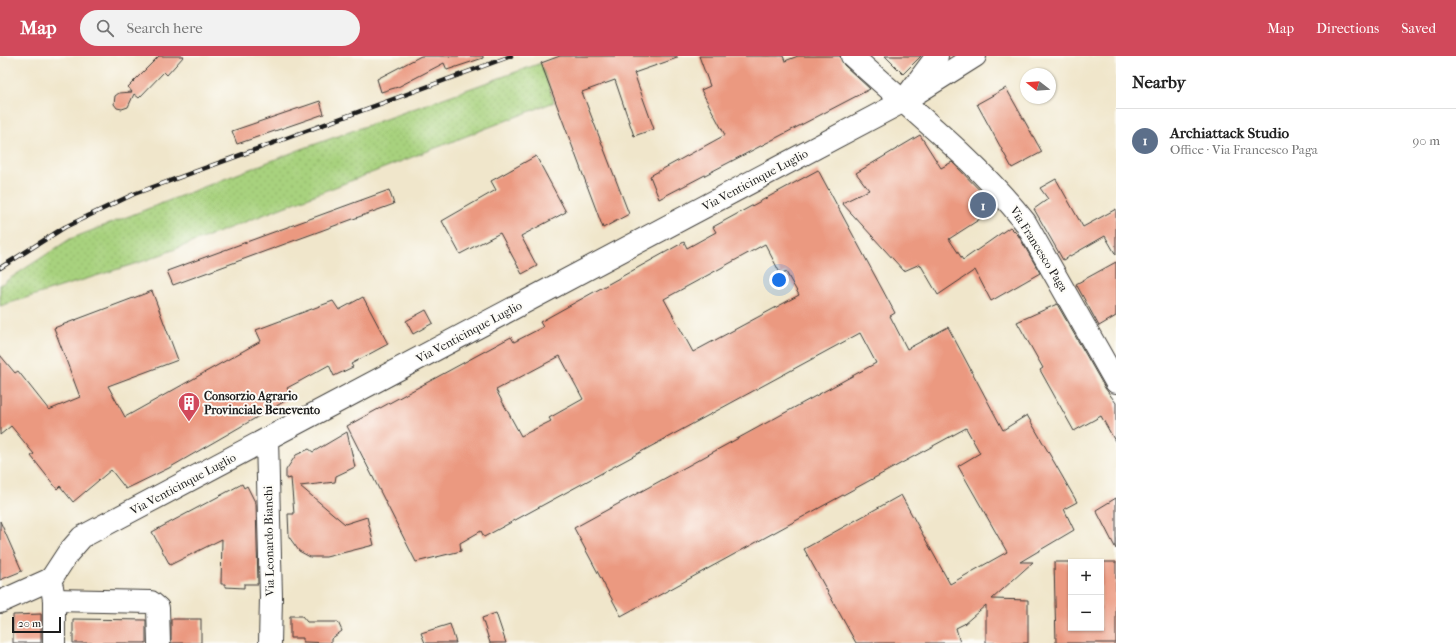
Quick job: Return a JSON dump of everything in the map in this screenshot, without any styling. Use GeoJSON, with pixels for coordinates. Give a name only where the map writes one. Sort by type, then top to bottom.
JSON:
{"type":"FeatureCollection","features":[{"type":"Feature","properties":{"kind":"street","name":"Via Francesco Paga"},"geometry":{"type":"LineString","coordinates":[[852,56],[980,173],[1008,202],[1024,222],[1116,382]]}},
{"type":"Feature","properties":{"kind":"street","name":"Via Venticinque Luglio"},"geometry":{"type":"LineString","coordinates":[[902,102],[937,56]]}},
{"type":"Feature","properties":{"kind":"street","name":"Via Venticinque Luglio"},"geometry":{"type":"LineString","coordinates":[[53,590],[68,554],[82,538],[902,102],[975,56]]}},
{"type":"Feature","properties":{"kind":"street","name":"Via Leonardo Bianchi"},"geometry":{"type":"LineString","coordinates":[[267,439],[271,597],[270,643]]}},
{"type":"Feature","properties":{"kind":"street"},"geometry":{"type":"LineString","coordinates":[[53,590],[54,643]]}},
{"type":"Feature","properties":{"kind":"street"},"geometry":{"type":"LineString","coordinates":[[0,602],[53,590],[151,602],[158,608],[159,613],[159,643]]}},
{"type":"Feature","properties":{"kind":"green space"},"geometry":{"type":"Polygon","coordinates":[[[541,63],[554,102],[147,260],[0,306],[0,285],[70,239],[299,150],[541,63]]]}},
{"type":"Feature","properties":{"kind":"building"},"geometry":{"type":"Polygon","coordinates":[[[159,56],[184,56],[167,75],[164,72],[139,98],[134,94],[128,107],[122,109],[117,108],[114,104],[115,96],[119,93],[132,92],[128,87],[159,56]]]}},
{"type":"Feature","properties":{"kind":"building"},"geometry":{"type":"Polygon","coordinates":[[[421,56],[483,56],[483,58],[447,70],[444,63],[398,87],[381,92],[377,79],[421,56]]]}},
{"type":"Feature","properties":{"kind":"building"},"geometry":{"type":"Polygon","coordinates":[[[560,56],[677,56],[677,58],[634,73],[654,129],[634,136],[615,80],[582,92],[629,214],[603,228],[541,63],[560,56]]]}},
{"type":"Feature","properties":{"kind":"building"},"geometry":{"type":"Polygon","coordinates":[[[699,56],[783,56],[785,61],[798,56],[840,56],[844,65],[870,89],[659,199],[650,176],[725,135],[701,90],[710,86],[699,56]]]}},
{"type":"Feature","properties":{"kind":"building"},"geometry":{"type":"Polygon","coordinates":[[[885,56],[921,56],[903,74],[885,56]]]}},
{"type":"Feature","properties":{"kind":"building"},"geometry":{"type":"Polygon","coordinates":[[[1006,88],[1042,152],[1012,168],[977,104],[1006,88]]]}},
{"type":"Feature","properties":{"kind":"building"},"geometry":{"type":"Polygon","coordinates":[[[320,101],[324,114],[237,144],[232,131],[320,101]]]}},
{"type":"Feature","properties":{"kind":"building"},"geometry":{"type":"Polygon","coordinates":[[[920,135],[941,168],[952,162],[997,208],[949,239],[963,260],[1010,227],[1018,235],[1040,273],[991,301],[975,270],[938,295],[920,264],[904,271],[842,203],[869,190],[856,173],[920,135]]]}},
{"type":"Feature","properties":{"kind":"building"},"geometry":{"type":"Polygon","coordinates":[[[536,156],[566,212],[521,236],[537,266],[522,274],[500,233],[460,254],[442,221],[496,190],[491,181],[536,156]]]}},
{"type":"Feature","properties":{"kind":"building"},"geometry":{"type":"Polygon","coordinates":[[[818,170],[895,313],[890,316],[907,349],[948,327],[1003,430],[1027,415],[1077,502],[1064,509],[1074,530],[1020,562],[1033,562],[992,599],[1028,600],[1028,643],[986,643],[986,605],[964,624],[956,628],[960,643],[856,643],[804,549],[901,495],[950,584],[1007,552],[958,466],[980,453],[966,428],[621,616],[574,528],[876,363],[860,333],[484,537],[481,531],[460,543],[461,551],[416,562],[347,426],[511,337],[514,342],[543,327],[540,322],[684,242],[687,248],[716,232],[713,227],[818,170]],[[765,244],[664,299],[693,352],[799,295],[786,272],[781,275],[765,244]],[[560,356],[496,390],[521,436],[551,421],[549,418],[583,399],[560,356]]]}},
{"type":"Feature","properties":{"kind":"building"},"geometry":{"type":"Polygon","coordinates":[[[1056,179],[1083,227],[1116,209],[1116,255],[1105,236],[1063,260],[1034,209],[1048,199],[1040,188],[1056,179]]]}},
{"type":"Feature","properties":{"kind":"building"},"geometry":{"type":"Polygon","coordinates":[[[389,190],[394,204],[173,285],[167,271],[389,190]]]}},
{"type":"Feature","properties":{"kind":"building"},"geometry":{"type":"Polygon","coordinates":[[[1116,262],[1116,316],[1099,326],[1076,284],[1116,262]]]}},
{"type":"Feature","properties":{"kind":"building"},"geometry":{"type":"Polygon","coordinates":[[[152,291],[178,360],[108,386],[125,417],[261,341],[256,330],[333,301],[339,310],[363,297],[388,344],[351,364],[353,367],[334,376],[329,365],[287,388],[292,397],[169,468],[126,489],[111,470],[73,502],[60,486],[57,489],[31,456],[34,454],[11,426],[0,435],[0,355],[15,373],[18,371],[49,410],[80,397],[54,328],[152,291]]]}},
{"type":"Feature","properties":{"kind":"building"},"geometry":{"type":"Polygon","coordinates":[[[1057,304],[1105,388],[1116,403],[1116,443],[1101,416],[1074,431],[1040,370],[1043,368],[1017,322],[1057,304]]]}},
{"type":"Feature","properties":{"kind":"building"},"geometry":{"type":"Polygon","coordinates":[[[426,310],[433,323],[413,334],[406,321],[426,310]]]}},
{"type":"Feature","properties":{"kind":"building"},"geometry":{"type":"Polygon","coordinates":[[[347,432],[355,467],[336,476],[335,482],[300,486],[345,524],[367,517],[374,545],[326,557],[310,557],[299,551],[289,537],[288,514],[294,514],[291,478],[286,479],[286,470],[296,455],[309,449],[313,452],[347,432]]]}},
{"type":"Feature","properties":{"kind":"building"},"geometry":{"type":"Polygon","coordinates":[[[242,484],[244,488],[247,486],[256,504],[258,584],[244,584],[244,588],[225,587],[225,584],[221,584],[222,539],[170,565],[152,532],[242,484]]]}},
{"type":"Feature","properties":{"kind":"building"},"geometry":{"type":"Polygon","coordinates":[[[1116,498],[1116,549],[1096,510],[1116,498]]]}},
{"type":"Feature","properties":{"kind":"building"},"geometry":{"type":"Polygon","coordinates":[[[0,521],[22,571],[0,580],[0,521]]]}},
{"type":"Feature","properties":{"kind":"building"},"geometry":{"type":"Polygon","coordinates":[[[1054,562],[1068,562],[1068,631],[1104,631],[1104,562],[1116,562],[1116,643],[1056,643],[1054,562]]]}},
{"type":"Feature","properties":{"kind":"building"},"geometry":{"type":"Polygon","coordinates":[[[496,613],[506,643],[490,643],[482,618],[496,613]]]}},
{"type":"Feature","properties":{"kind":"building"},"geometry":{"type":"Polygon","coordinates":[[[41,614],[41,643],[13,643],[13,615],[41,614]]]}},
{"type":"Feature","properties":{"kind":"building"},"geometry":{"type":"Polygon","coordinates":[[[290,616],[302,616],[307,622],[338,622],[342,631],[331,639],[331,643],[303,642],[303,638],[290,638],[290,616]]]}},
{"type":"Feature","properties":{"kind":"building"},"geometry":{"type":"Polygon","coordinates":[[[73,619],[146,620],[146,643],[73,643],[73,619]]]}},
{"type":"Feature","properties":{"kind":"building"},"geometry":{"type":"Polygon","coordinates":[[[171,619],[201,619],[201,643],[171,643],[171,619]]]}},
{"type":"Feature","properties":{"kind":"building"},"geometry":{"type":"Polygon","coordinates":[[[450,624],[456,643],[425,643],[421,633],[450,624]]]}},
{"type":"Feature","properties":{"kind":"railway"},"geometry":{"type":"LineString","coordinates":[[0,268],[65,227],[134,194],[511,56]]}},
{"type":"Feature","properties":{"kind":"place","name":"Archiattack Studio"},"geometry":{"type":"Point","coordinates":[983,205]}},
{"type":"Feature","properties":{"kind":"place","name":"Consorzio Agrario Provinciale Benevento"},"geometry":{"type":"Point","coordinates":[189,422]}}]}
